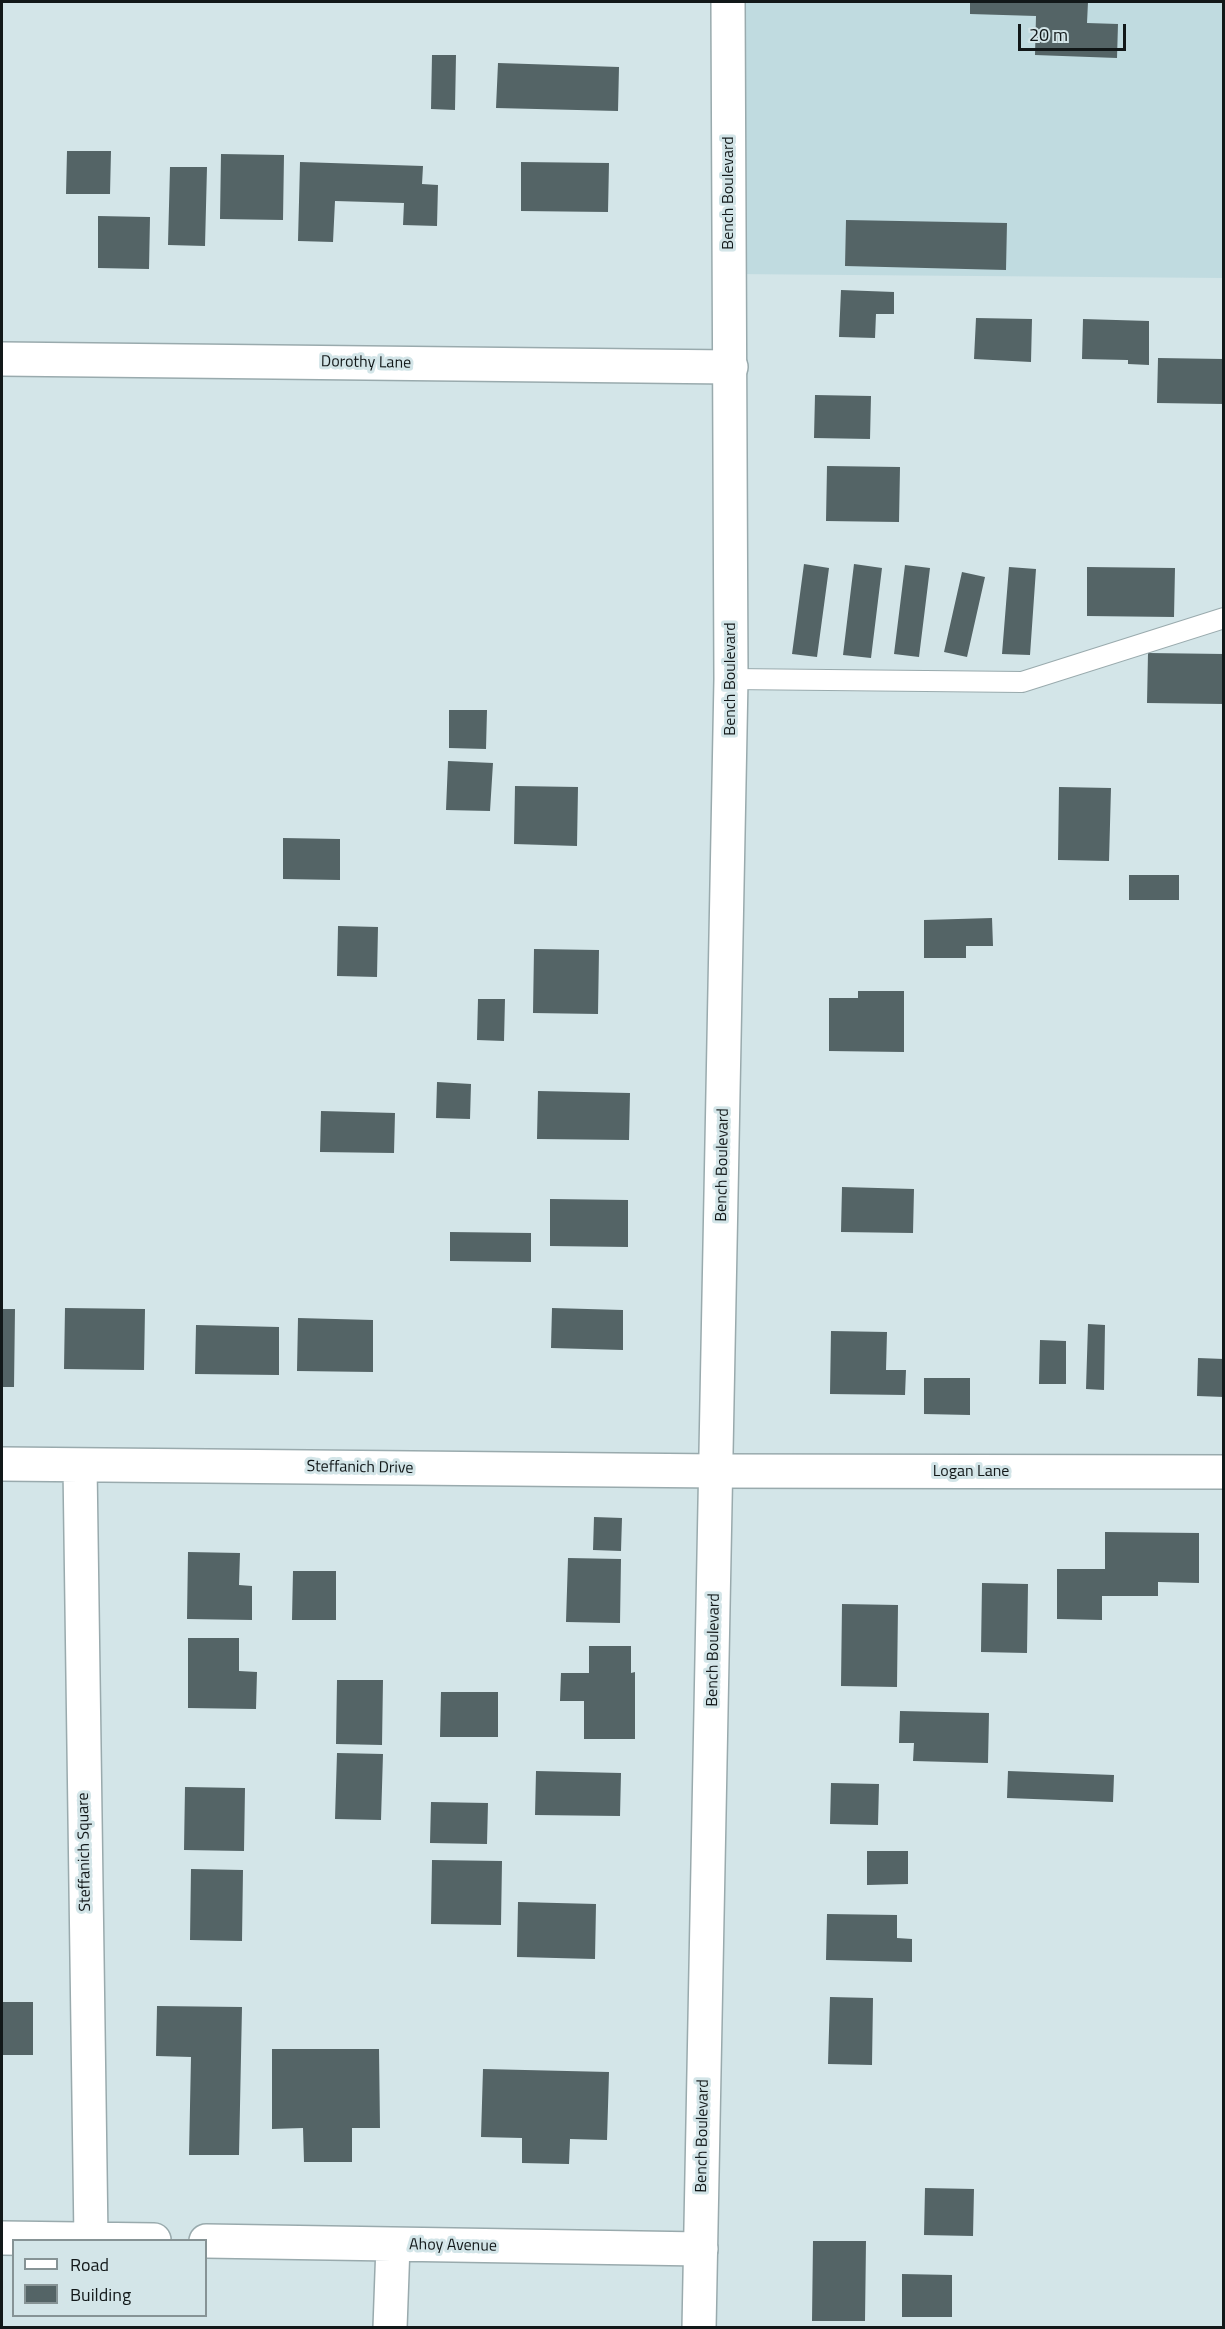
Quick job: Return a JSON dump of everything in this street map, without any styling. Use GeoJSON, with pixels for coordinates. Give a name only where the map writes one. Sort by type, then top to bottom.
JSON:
{"type":"FeatureCollection","features":[{"type":"Feature","properties":{"kind":"street","name":"Bench Boulevard"},"geometry":{"type":"LineString","coordinates":[[699,2328],[718,1471],[732,679],[728,2]]}},
{"type":"Feature","properties":{"kind":"street","name":"Dorothy Lane"},"geometry":{"type":"LineString","coordinates":[[2,359],[731,367]]}},
{"type":"Feature","properties":{"kind":"street","name":"Steffanich Drive"},"geometry":{"type":"LineString","coordinates":[[2,1464],[718,1471]]}},
{"type":"Feature","properties":{"kind":"street","name":"Steffanich Square"},"geometry":{"type":"LineString","coordinates":[[80,1465],[91,2239]]}},
{"type":"Feature","properties":{"kind":"street","name":"Logan Lane"},"geometry":{"type":"LineString","coordinates":[[718,1471],[1224,1472]]}},
{"type":"Feature","properties":{"kind":"street"},"geometry":{"type":"LineString","coordinates":[[2,2238],[91,2239]]}},
{"type":"Feature","properties":{"kind":"street","name":"Ahoy Avenue"},"geometry":{"type":"LineString","coordinates":[[207,2241],[701,2249]]}},
{"type":"Feature","properties":{"kind":"street"},"geometry":{"type":"LineString","coordinates":[[390,2328],[393,2245]]}},
{"type":"Feature","properties":{"kind":"lane"},"geometry":{"type":"LineString","coordinates":[[732,679],[1022,682],[1224,618]]}},
{"type":"Feature","properties":{"kind":"shaded area"},"geometry":{"type":"Polygon","coordinates":[[[730,2],[1223,2],[1223,278],[730,274],[730,2]]]}},
{"type":"Feature","properties":{"kind":"building"},"geometry":{"type":"Polygon","coordinates":[[[970,2],[1088,2],[1087,23],[1118,24],[1117,58],[1035,55],[1036,16],[970,14],[970,2]]]}},
{"type":"Feature","properties":{"kind":"building"},"geometry":{"type":"Polygon","coordinates":[[[432,55],[456,55],[455,110],[431,109],[432,55]]]}},
{"type":"Feature","properties":{"kind":"building"},"geometry":{"type":"Polygon","coordinates":[[[498,63],[619,67],[618,111],[496,108],[498,63]]]}},
{"type":"Feature","properties":{"kind":"building"},"geometry":{"type":"Polygon","coordinates":[[[67,151],[111,151],[110,194],[66,194],[67,151]]]}},
{"type":"Feature","properties":{"kind":"building"},"geometry":{"type":"Polygon","coordinates":[[[221,154],[284,155],[283,220],[220,219],[221,154]]]}},
{"type":"Feature","properties":{"kind":"building"},"geometry":{"type":"Polygon","coordinates":[[[300,162],[423,166],[422,184],[438,185],[437,226],[403,225],[404,203],[335,201],[333,242],[298,241],[300,162]]]}},
{"type":"Feature","properties":{"kind":"building"},"geometry":{"type":"Polygon","coordinates":[[[521,162],[609,163],[608,212],[521,211],[521,162]]]}},
{"type":"Feature","properties":{"kind":"building"},"geometry":{"type":"Polygon","coordinates":[[[170,167],[207,167],[205,246],[168,245],[170,167]]]}},
{"type":"Feature","properties":{"kind":"building"},"geometry":{"type":"Polygon","coordinates":[[[98,216],[150,217],[149,269],[98,268],[98,216]]]}},
{"type":"Feature","properties":{"kind":"building"},"geometry":{"type":"Polygon","coordinates":[[[846,220],[1007,223],[1006,270],[845,266],[846,220]]]}},
{"type":"Feature","properties":{"kind":"building"},"geometry":{"type":"Polygon","coordinates":[[[841,290],[894,292],[894,314],[876,314],[875,338],[839,337],[841,290]]]}},
{"type":"Feature","properties":{"kind":"building"},"geometry":{"type":"Polygon","coordinates":[[[976,318],[1032,319],[1031,362],[974,359],[976,318]]]}},
{"type":"Feature","properties":{"kind":"building"},"geometry":{"type":"Polygon","coordinates":[[[1083,319],[1149,321],[1149,365],[1128,364],[1128,360],[1082,359],[1083,319]]]}},
{"type":"Feature","properties":{"kind":"building"},"geometry":{"type":"Polygon","coordinates":[[[1158,358],[1224,359],[1224,404],[1157,403],[1158,358]]]}},
{"type":"Feature","properties":{"kind":"building"},"geometry":{"type":"Polygon","coordinates":[[[815,395],[871,396],[870,439],[814,438],[815,395]]]}},
{"type":"Feature","properties":{"kind":"building"},"geometry":{"type":"Polygon","coordinates":[[[827,466],[900,467],[899,522],[826,521],[827,466]]]}},
{"type":"Feature","properties":{"kind":"building"},"geometry":{"type":"Polygon","coordinates":[[[804,564],[829,568],[817,657],[792,654],[804,564]]]}},
{"type":"Feature","properties":{"kind":"building"},"geometry":{"type":"Polygon","coordinates":[[[854,564],[882,568],[871,658],[843,655],[854,564]]]}},
{"type":"Feature","properties":{"kind":"building"},"geometry":{"type":"Polygon","coordinates":[[[905,565],[930,568],[919,657],[894,654],[905,565]]]}},
{"type":"Feature","properties":{"kind":"building"},"geometry":{"type":"Polygon","coordinates":[[[1009,567],[1036,569],[1030,655],[1002,654],[1009,567]]]}},
{"type":"Feature","properties":{"kind":"building"},"geometry":{"type":"Polygon","coordinates":[[[1087,567],[1175,568],[1174,617],[1087,616],[1087,567]]]}},
{"type":"Feature","properties":{"kind":"building"},"geometry":{"type":"Polygon","coordinates":[[[962,572],[985,577],[967,657],[944,652],[962,572]]]}},
{"type":"Feature","properties":{"kind":"building"},"geometry":{"type":"Polygon","coordinates":[[[1148,653],[1224,654],[1224,704],[1147,703],[1148,653]]]}},
{"type":"Feature","properties":{"kind":"building"},"geometry":{"type":"Polygon","coordinates":[[[449,710],[487,710],[486,749],[449,748],[449,710]]]}},
{"type":"Feature","properties":{"kind":"building"},"geometry":{"type":"Polygon","coordinates":[[[448,761],[493,763],[490,811],[446,810],[448,761]]]}},
{"type":"Feature","properties":{"kind":"building"},"geometry":{"type":"Polygon","coordinates":[[[515,786],[578,787],[577,846],[514,844],[515,786]]]}},
{"type":"Feature","properties":{"kind":"building"},"geometry":{"type":"Polygon","coordinates":[[[1059,787],[1111,788],[1109,861],[1058,860],[1059,787]]]}},
{"type":"Feature","properties":{"kind":"building"},"geometry":{"type":"Polygon","coordinates":[[[283,838],[340,839],[340,880],[283,879],[283,838]]]}},
{"type":"Feature","properties":{"kind":"building"},"geometry":{"type":"Polygon","coordinates":[[[1129,875],[1179,875],[1179,900],[1129,900],[1129,875]]]}},
{"type":"Feature","properties":{"kind":"building"},"geometry":{"type":"Polygon","coordinates":[[[992,918],[993,946],[966,946],[966,958],[924,958],[924,920],[992,918]]]}},
{"type":"Feature","properties":{"kind":"building"},"geometry":{"type":"Polygon","coordinates":[[[338,926],[378,927],[377,977],[337,976],[338,926]]]}},
{"type":"Feature","properties":{"kind":"building"},"geometry":{"type":"Polygon","coordinates":[[[534,949],[599,950],[598,1014],[533,1013],[534,949]]]}},
{"type":"Feature","properties":{"kind":"building"},"geometry":{"type":"Polygon","coordinates":[[[858,991],[904,991],[904,1052],[829,1051],[829,998],[858,998],[858,991]]]}},
{"type":"Feature","properties":{"kind":"building"},"geometry":{"type":"Polygon","coordinates":[[[478,999],[505,999],[504,1041],[477,1040],[478,999]]]}},
{"type":"Feature","properties":{"kind":"building"},"geometry":{"type":"Polygon","coordinates":[[[437,1082],[471,1084],[470,1119],[436,1118],[437,1082]]]}},
{"type":"Feature","properties":{"kind":"building"},"geometry":{"type":"Polygon","coordinates":[[[538,1091],[630,1093],[629,1140],[537,1139],[538,1091]]]}},
{"type":"Feature","properties":{"kind":"building"},"geometry":{"type":"Polygon","coordinates":[[[321,1111],[395,1113],[394,1153],[320,1152],[321,1111]]]}},
{"type":"Feature","properties":{"kind":"building"},"geometry":{"type":"Polygon","coordinates":[[[842,1187],[914,1189],[913,1233],[841,1232],[842,1187]]]}},
{"type":"Feature","properties":{"kind":"building"},"geometry":{"type":"Polygon","coordinates":[[[550,1199],[628,1200],[628,1247],[550,1246],[550,1199]]]}},
{"type":"Feature","properties":{"kind":"building"},"geometry":{"type":"Polygon","coordinates":[[[450,1232],[531,1233],[531,1262],[450,1261],[450,1232]]]}},
{"type":"Feature","properties":{"kind":"building"},"geometry":{"type":"Polygon","coordinates":[[[65,1308],[145,1309],[144,1370],[64,1369],[65,1308]]]}},
{"type":"Feature","properties":{"kind":"building"},"geometry":{"type":"Polygon","coordinates":[[[552,1308],[623,1310],[623,1350],[551,1348],[552,1308]]]}},
{"type":"Feature","properties":{"kind":"building"},"geometry":{"type":"Polygon","coordinates":[[[2,1309],[15,1309],[14,1387],[2,1387],[2,1309]]]}},
{"type":"Feature","properties":{"kind":"building"},"geometry":{"type":"Polygon","coordinates":[[[298,1318],[373,1320],[373,1372],[297,1371],[298,1318]]]}},
{"type":"Feature","properties":{"kind":"building"},"geometry":{"type":"Polygon","coordinates":[[[1088,1324],[1105,1325],[1104,1390],[1086,1389],[1088,1324]]]}},
{"type":"Feature","properties":{"kind":"building"},"geometry":{"type":"Polygon","coordinates":[[[196,1325],[279,1327],[279,1375],[195,1374],[196,1325]]]}},
{"type":"Feature","properties":{"kind":"building"},"geometry":{"type":"Polygon","coordinates":[[[831,1331],[887,1332],[886,1370],[906,1370],[905,1395],[830,1394],[831,1331]]]}},
{"type":"Feature","properties":{"kind":"building"},"geometry":{"type":"Polygon","coordinates":[[[1040,1340],[1066,1341],[1066,1384],[1039,1384],[1040,1340]]]}},
{"type":"Feature","properties":{"kind":"building"},"geometry":{"type":"Polygon","coordinates":[[[1198,1358],[1224,1359],[1224,1397],[1197,1396],[1198,1358]]]}},
{"type":"Feature","properties":{"kind":"building"},"geometry":{"type":"Polygon","coordinates":[[[924,1378],[970,1378],[970,1415],[924,1414],[924,1378]]]}},
{"type":"Feature","properties":{"kind":"building"},"geometry":{"type":"Polygon","coordinates":[[[594,1517],[622,1518],[621,1551],[593,1550],[594,1517]]]}},
{"type":"Feature","properties":{"kind":"building"},"geometry":{"type":"Polygon","coordinates":[[[1105,1532],[1199,1533],[1199,1583],[1158,1582],[1158,1596],[1102,1596],[1102,1620],[1057,1619],[1057,1569],[1105,1569],[1105,1532]]]}},
{"type":"Feature","properties":{"kind":"building"},"geometry":{"type":"Polygon","coordinates":[[[188,1552],[240,1553],[239,1585],[252,1586],[252,1620],[187,1619],[188,1552]]]}},
{"type":"Feature","properties":{"kind":"building"},"geometry":{"type":"Polygon","coordinates":[[[568,1558],[621,1559],[620,1623],[566,1622],[568,1558]]]}},
{"type":"Feature","properties":{"kind":"building"},"geometry":{"type":"Polygon","coordinates":[[[293,1571],[336,1571],[336,1620],[292,1620],[293,1571]]]}},
{"type":"Feature","properties":{"kind":"building"},"geometry":{"type":"Polygon","coordinates":[[[982,1583],[1028,1584],[1027,1653],[981,1652],[982,1583]]]}},
{"type":"Feature","properties":{"kind":"building"},"geometry":{"type":"Polygon","coordinates":[[[842,1604],[898,1605],[897,1687],[841,1686],[842,1604]]]}},
{"type":"Feature","properties":{"kind":"building"},"geometry":{"type":"Polygon","coordinates":[[[188,1638],[239,1638],[239,1671],[257,1672],[256,1709],[188,1708],[188,1638]]]}},
{"type":"Feature","properties":{"kind":"building"},"geometry":{"type":"Polygon","coordinates":[[[589,1646],[631,1646],[631,1673],[635,1672],[635,1739],[584,1739],[584,1701],[560,1701],[561,1673],[589,1673],[589,1646]]]}},
{"type":"Feature","properties":{"kind":"building"},"geometry":{"type":"Polygon","coordinates":[[[337,1680],[383,1680],[382,1745],[336,1744],[337,1680]]]}},
{"type":"Feature","properties":{"kind":"building"},"geometry":{"type":"Polygon","coordinates":[[[441,1692],[498,1692],[498,1737],[440,1737],[441,1692]]]}},
{"type":"Feature","properties":{"kind":"building"},"geometry":{"type":"Polygon","coordinates":[[[900,1711],[989,1713],[988,1763],[913,1761],[914,1743],[899,1743],[900,1711]]]}},
{"type":"Feature","properties":{"kind":"building"},"geometry":{"type":"Polygon","coordinates":[[[337,1753],[383,1754],[381,1820],[335,1819],[337,1753]]]}},
{"type":"Feature","properties":{"kind":"building"},"geometry":{"type":"Polygon","coordinates":[[[536,1771],[621,1773],[620,1816],[535,1815],[536,1771]]]}},
{"type":"Feature","properties":{"kind":"building"},"geometry":{"type":"Polygon","coordinates":[[[1008,1771],[1114,1775],[1113,1802],[1007,1798],[1008,1771]]]}},
{"type":"Feature","properties":{"kind":"building"},"geometry":{"type":"Polygon","coordinates":[[[831,1783],[879,1784],[878,1825],[830,1824],[831,1783]]]}},
{"type":"Feature","properties":{"kind":"building"},"geometry":{"type":"Polygon","coordinates":[[[185,1787],[245,1788],[244,1851],[184,1850],[185,1787]]]}},
{"type":"Feature","properties":{"kind":"building"},"geometry":{"type":"Polygon","coordinates":[[[431,1802],[488,1803],[487,1844],[430,1843],[431,1802]]]}},
{"type":"Feature","properties":{"kind":"building"},"geometry":{"type":"Polygon","coordinates":[[[867,1851],[908,1851],[908,1884],[867,1885],[867,1851]]]}},
{"type":"Feature","properties":{"kind":"building"},"geometry":{"type":"Polygon","coordinates":[[[432,1860],[502,1861],[501,1925],[431,1924],[432,1860]]]}},
{"type":"Feature","properties":{"kind":"building"},"geometry":{"type":"Polygon","coordinates":[[[191,1869],[243,1870],[242,1941],[190,1940],[191,1869]]]}},
{"type":"Feature","properties":{"kind":"building"},"geometry":{"type":"Polygon","coordinates":[[[518,1902],[596,1904],[595,1959],[517,1957],[518,1902]]]}},
{"type":"Feature","properties":{"kind":"building"},"geometry":{"type":"Polygon","coordinates":[[[827,1914],[897,1915],[897,1938],[912,1939],[912,1962],[826,1960],[827,1914]]]}},
{"type":"Feature","properties":{"kind":"building"},"geometry":{"type":"Polygon","coordinates":[[[830,1997],[873,1998],[872,2065],[828,2064],[830,1997]]]}},
{"type":"Feature","properties":{"kind":"building"},"geometry":{"type":"Polygon","coordinates":[[[2,2002],[33,2002],[33,2055],[2,2055],[2,2002]]]}},
{"type":"Feature","properties":{"kind":"building"},"geometry":{"type":"Polygon","coordinates":[[[157,2006],[242,2007],[239,2155],[189,2155],[191,2057],[156,2056],[157,2006]]]}},
{"type":"Feature","properties":{"kind":"building"},"geometry":{"type":"Polygon","coordinates":[[[272,2049],[379,2049],[380,2128],[352,2128],[352,2162],[304,2162],[303,2128],[272,2129],[272,2049]]]}},
{"type":"Feature","properties":{"kind":"building"},"geometry":{"type":"Polygon","coordinates":[[[483,2069],[609,2072],[607,2140],[570,2139],[569,2164],[522,2163],[522,2138],[481,2137],[483,2069]]]}},
{"type":"Feature","properties":{"kind":"building"},"geometry":{"type":"Polygon","coordinates":[[[925,2188],[974,2189],[973,2236],[924,2235],[925,2188]]]}},
{"type":"Feature","properties":{"kind":"building"},"geometry":{"type":"Polygon","coordinates":[[[813,2241],[866,2241],[865,2321],[812,2321],[813,2241]]]}},
{"type":"Feature","properties":{"kind":"building"},"geometry":{"type":"Polygon","coordinates":[[[902,2274],[952,2275],[952,2317],[902,2317],[902,2274]]]}}]}
